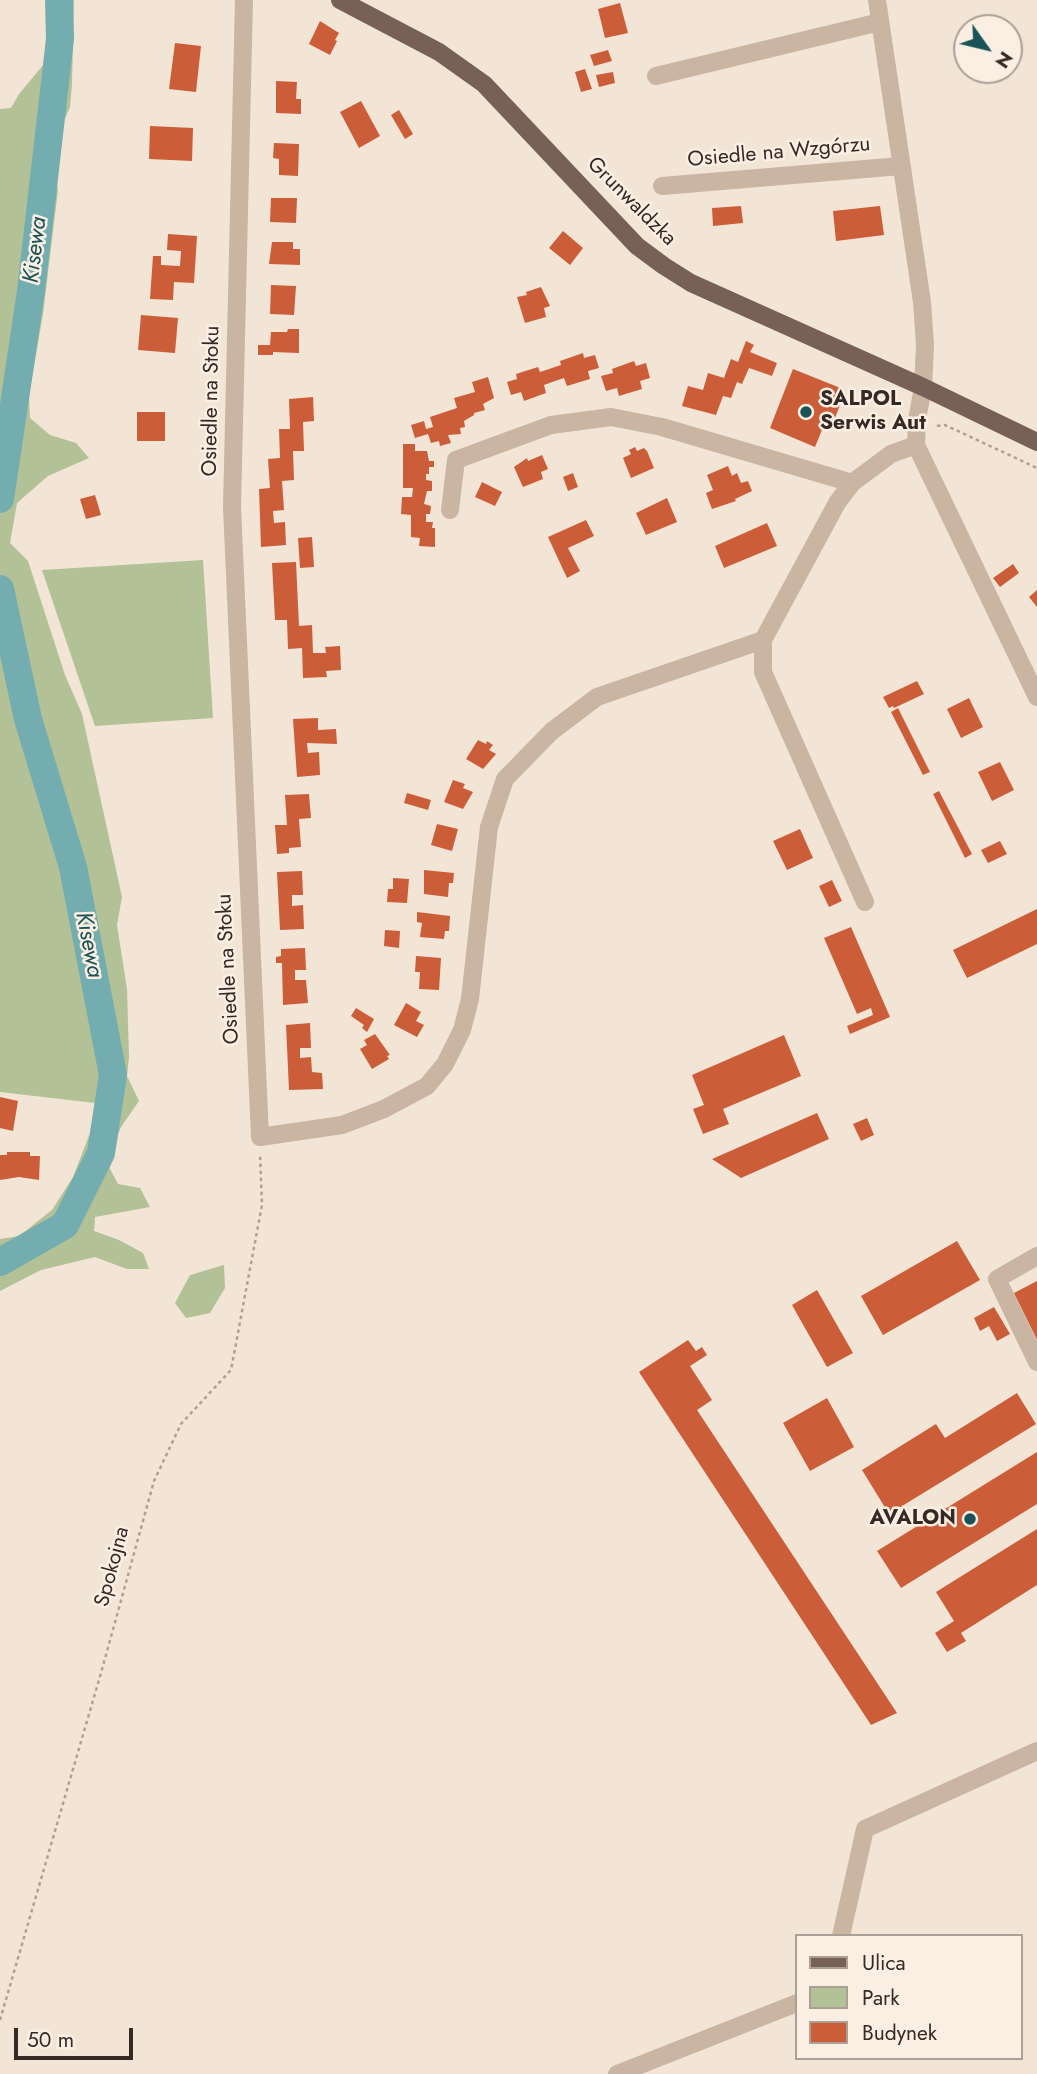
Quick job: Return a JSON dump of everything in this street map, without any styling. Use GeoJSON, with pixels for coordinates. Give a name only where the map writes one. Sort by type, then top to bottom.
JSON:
{"type":"FeatureCollection","features":[{"type":"Feature","properties":{"kind":"main road","name":"Grunwaldzka"},"geometry":{"type":"LineString","coordinates":[[340,0],[439,52],[484,84],[637,246],[664,266],[691,283],[923,387],[1037,442]]}},
{"type":"Feature","properties":{"kind":"street","name":"Osiedle na Stoku"},"geometry":{"type":"LineString","coordinates":[[244,0],[232,507],[260,1137]]}},
{"type":"Feature","properties":{"kind":"street","name":"Osiedle na Wzgórzu"},"geometry":{"type":"LineString","coordinates":[[877,0],[922,302],[925,345],[923,387]]}},
{"type":"Feature","properties":{"kind":"street"},"geometry":{"type":"LineString","coordinates":[[656,76],[880,22]]}},
{"type":"Feature","properties":{"kind":"street","name":"Osiedle na Wzgórzu"},"geometry":{"type":"LineString","coordinates":[[662,186],[901,166]]}},
{"type":"Feature","properties":{"kind":"street"},"geometry":{"type":"LineString","coordinates":[[923,387],[916,445],[1037,697]]}},
{"type":"Feature","properties":{"kind":"street"},"geometry":{"type":"LineString","coordinates":[[450,510],[456,460],[551,425],[611,417],[662,427],[852,483]]}},
{"type":"Feature","properties":{"kind":"street"},"geometry":{"type":"LineString","coordinates":[[865,902],[762,672],[763,640],[837,503],[852,483],[891,454],[916,445]]}},
{"type":"Feature","properties":{"kind":"street"},"geometry":{"type":"LineString","coordinates":[[260,1137],[342,1125],[384,1109],[426,1086],[445,1064],[462,1030],[470,999],[489,827],[505,779],[552,731],[597,697],[763,640]]}},
{"type":"Feature","properties":{"kind":"street"},"geometry":{"type":"LineString","coordinates":[[1037,1256],[997,1279],[1037,1362]]}},
{"type":"Feature","properties":{"kind":"street"},"geometry":{"type":"LineString","coordinates":[[841,1934],[865,1829],[1037,1751]]}},
{"type":"Feature","properties":{"kind":"street"},"geometry":{"type":"LineString","coordinates":[[617,2074],[796,2003]]}},
{"type":"Feature","properties":{"kind":"path"},"geometry":{"type":"LineString","coordinates":[[937,426],[944,425],[1037,468]]}},
{"type":"Feature","properties":{"kind":"path","name":"Spokojna"},"geometry":{"type":"LineString","coordinates":[[0,2020],[101,1673],[153,1481],[181,1424],[231,1370],[262,1205],[260,1137]]}},
{"type":"Feature","properties":{"kind":"green space"},"geometry":{"type":"Polygon","coordinates":[[[49,0],[74,0],[72,84],[70,107],[56,140],[53,168],[58,190],[43,314],[29,395],[30,418],[50,435],[76,443],[89,458],[48,476],[17,503],[10,543],[28,561],[65,675],[82,714],[122,897],[117,925],[127,989],[127,1076],[139,1101],[121,1127],[111,1151],[110,1169],[118,1184],[140,1188],[150,1207],[95,1217],[94,1231],[143,1253],[149,1269],[127,1269],[95,1257],[41,1270],[0,1291],[0,1239],[19,1236],[52,1210],[73,1177],[90,1133],[95,1103],[0,1092],[0,109],[11,108],[44,64],[49,0]]]}},
{"type":"Feature","properties":{"kind":"green space"},"geometry":{"type":"Polygon","coordinates":[[[203,560],[213,718],[95,726],[42,570],[203,560]]]}},
{"type":"Feature","properties":{"kind":"green space"},"geometry":{"type":"Polygon","coordinates":[[[224,1265],[225,1288],[210,1313],[186,1318],[175,1303],[190,1275],[224,1265]]]}},
{"type":"Feature","properties":{"kind":"building"},"geometry":{"type":"Polygon","coordinates":[[[620,3],[628,33],[605,38],[598,9],[620,3]]]}},
{"type":"Feature","properties":{"kind":"building"},"geometry":{"type":"Polygon","coordinates":[[[320,21],[339,33],[330,55],[309,44],[320,21]]]}},
{"type":"Feature","properties":{"kind":"building"},"geometry":{"type":"Polygon","coordinates":[[[175,43],[201,46],[196,92],[169,89],[175,43]]]}},
{"type":"Feature","properties":{"kind":"building"},"geometry":{"type":"Polygon","coordinates":[[[608,50],[612,61],[594,66],[590,55],[608,50]]]}},
{"type":"Feature","properties":{"kind":"building"},"geometry":{"type":"Polygon","coordinates":[[[585,69],[592,89],[581,92],[575,72],[585,69]]]}},
{"type":"Feature","properties":{"kind":"building"},"geometry":{"type":"Polygon","coordinates":[[[613,72],[615,83],[599,87],[596,75],[613,72]]]}},
{"type":"Feature","properties":{"kind":"building"},"geometry":{"type":"Polygon","coordinates":[[[276,81],[297,82],[296,99],[301,99],[301,114],[276,113],[276,81]]]}},
{"type":"Feature","properties":{"kind":"building"},"geometry":{"type":"Polygon","coordinates":[[[361,101],[380,136],[359,148],[340,112],[361,101]]]}},
{"type":"Feature","properties":{"kind":"building"},"geometry":{"type":"Polygon","coordinates":[[[399,110],[413,134],[405,139],[391,115],[399,110]]]}},
{"type":"Feature","properties":{"kind":"building"},"geometry":{"type":"Polygon","coordinates":[[[150,126],[193,128],[192,161],[149,159],[150,126]]]}},
{"type":"Feature","properties":{"kind":"building"},"geometry":{"type":"Polygon","coordinates":[[[274,143],[299,144],[298,176],[279,175],[279,159],[273,158],[274,143]]]}},
{"type":"Feature","properties":{"kind":"building"},"geometry":{"type":"Polygon","coordinates":[[[271,198],[297,198],[296,223],[270,222],[271,198]]]}},
{"type":"Feature","properties":{"kind":"building"},"geometry":{"type":"Polygon","coordinates":[[[741,206],[743,223],[713,226],[712,208],[741,206]]]}},
{"type":"Feature","properties":{"kind":"building"},"geometry":{"type":"Polygon","coordinates":[[[880,206],[884,235],[836,241],[833,211],[880,206]]]}},
{"type":"Feature","properties":{"kind":"building"},"geometry":{"type":"Polygon","coordinates":[[[563,231],[583,248],[570,265],[549,248],[563,231]]]}},
{"type":"Feature","properties":{"kind":"building"},"geometry":{"type":"Polygon","coordinates":[[[168,234],[197,236],[194,283],[174,282],[173,300],[150,299],[153,256],[161,256],[161,265],[180,266],[181,251],[167,250],[168,234]]]}},
{"type":"Feature","properties":{"kind":"building"},"geometry":{"type":"Polygon","coordinates":[[[272,242],[293,242],[293,249],[300,249],[300,265],[269,264],[272,242]]]}},
{"type":"Feature","properties":{"kind":"building"},"geometry":{"type":"Polygon","coordinates":[[[271,285],[296,286],[294,315],[270,314],[271,285]]]}},
{"type":"Feature","properties":{"kind":"building"},"geometry":{"type":"Polygon","coordinates":[[[541,287],[550,306],[544,308],[546,317],[525,323],[517,297],[541,287]]]}},
{"type":"Feature","properties":{"kind":"building"},"geometry":{"type":"Polygon","coordinates":[[[141,315],[178,318],[175,353],[138,350],[141,315]]]}},
{"type":"Feature","properties":{"kind":"building"},"geometry":{"type":"Polygon","coordinates":[[[288,329],[299,329],[299,353],[273,352],[273,355],[258,355],[258,345],[270,345],[271,332],[287,332],[288,329]]]}},
{"type":"Feature","properties":{"kind":"building"},"geometry":{"type":"Polygon","coordinates":[[[746,341],[754,345],[750,352],[777,363],[772,376],[749,368],[742,384],[737,382],[731,398],[723,396],[716,415],[682,406],[688,386],[703,390],[708,373],[724,378],[731,359],[738,362],[746,341]]]}},
{"type":"Feature","properties":{"kind":"building"},"geometry":{"type":"Polygon","coordinates":[[[583,353],[584,358],[595,355],[599,368],[588,371],[590,379],[567,386],[564,378],[544,385],[546,393],[524,401],[521,392],[511,395],[507,382],[517,379],[516,374],[538,367],[540,372],[583,353]]]}},
{"type":"Feature","properties":{"kind":"building"},"geometry":{"type":"Polygon","coordinates":[[[634,361],[636,366],[646,363],[650,378],[640,381],[642,389],[619,396],[617,388],[606,391],[601,376],[613,373],[612,369],[634,361]]]}},
{"type":"Feature","properties":{"kind":"building","name":"SALPOL Serwis Aut"},"geometry":{"type":"Polygon","coordinates":[[[793,369],[843,389],[833,423],[826,420],[815,447],[770,428],[793,369]]]}},
{"type":"Feature","properties":{"kind":"building"},"geometry":{"type":"Polygon","coordinates":[[[488,377],[494,398],[483,404],[485,410],[474,413],[464,421],[465,427],[460,428],[461,434],[448,435],[451,443],[440,446],[439,441],[431,443],[428,434],[415,438],[411,425],[424,421],[426,429],[433,427],[430,417],[457,408],[454,398],[475,392],[472,382],[488,377]]]}},
{"type":"Feature","properties":{"kind":"building"},"geometry":{"type":"Polygon","coordinates":[[[313,397],[314,421],[303,422],[304,451],[293,451],[294,480],[282,481],[284,510],[273,511],[274,523],[285,522],[286,545],[261,547],[259,489],[270,488],[268,459],[280,458],[279,429],[290,429],[289,399],[313,397]]]}},
{"type":"Feature","properties":{"kind":"building"},"geometry":{"type":"Polygon","coordinates":[[[137,412],[165,412],[165,441],[137,441],[137,412]]]}},
{"type":"Feature","properties":{"kind":"building"},"geometry":{"type":"Polygon","coordinates":[[[403,444],[415,444],[415,451],[427,451],[429,461],[434,461],[434,467],[429,467],[429,474],[426,474],[426,480],[432,481],[432,491],[427,491],[424,504],[431,506],[430,514],[426,514],[426,522],[433,522],[435,547],[419,546],[420,538],[411,537],[411,515],[401,514],[402,497],[412,497],[413,488],[403,488],[403,444]]]}},
{"type":"Feature","properties":{"kind":"building"},"geometry":{"type":"Polygon","coordinates":[[[635,447],[637,451],[644,448],[647,451],[654,468],[631,478],[623,458],[631,454],[629,450],[635,447]]]}},
{"type":"Feature","properties":{"kind":"building"},"geometry":{"type":"Polygon","coordinates":[[[542,455],[548,469],[541,472],[543,479],[523,487],[514,467],[527,458],[528,461],[542,455]]]}},
{"type":"Feature","properties":{"kind":"building"},"geometry":{"type":"Polygon","coordinates":[[[728,466],[732,476],[737,473],[741,483],[748,481],[752,491],[735,499],[736,501],[712,509],[706,493],[713,490],[707,475],[728,466]]]}},
{"type":"Feature","properties":{"kind":"building"},"geometry":{"type":"Polygon","coordinates":[[[573,473],[578,487],[568,491],[563,477],[573,473]]]}},
{"type":"Feature","properties":{"kind":"building"},"geometry":{"type":"Polygon","coordinates":[[[482,482],[502,492],[495,506],[475,497],[482,482]]]}},
{"type":"Feature","properties":{"kind":"building"},"geometry":{"type":"Polygon","coordinates":[[[95,495],[101,515],[86,519],[80,499],[95,495]]]}},
{"type":"Feature","properties":{"kind":"building"},"geometry":{"type":"Polygon","coordinates":[[[667,498],[677,522],[646,535],[636,513],[667,498]]]}},
{"type":"Feature","properties":{"kind":"building"},"geometry":{"type":"Polygon","coordinates":[[[586,520],[594,536],[568,548],[580,571],[567,578],[548,537],[586,520]]]}},
{"type":"Feature","properties":{"kind":"building"},"geometry":{"type":"Polygon","coordinates":[[[767,523],[777,546],[724,568],[715,546],[767,523]]]}},
{"type":"Feature","properties":{"kind":"building"},"geometry":{"type":"Polygon","coordinates":[[[312,537],[314,567],[300,568],[298,538],[312,537]]]}},
{"type":"Feature","properties":{"kind":"building"},"geometry":{"type":"Polygon","coordinates":[[[296,562],[299,626],[312,625],[313,653],[326,653],[325,647],[340,646],[341,670],[326,671],[327,677],[303,678],[302,648],[288,649],[287,620],[275,620],[272,563],[296,562]]]}},
{"type":"Feature","properties":{"kind":"building"},"geometry":{"type":"Polygon","coordinates":[[[1013,564],[1019,573],[1000,587],[993,578],[1013,564]]]}},
{"type":"Feature","properties":{"kind":"building"},"geometry":{"type":"Polygon","coordinates":[[[1037,590],[1037,607],[1029,597],[1037,590]]]}},
{"type":"Feature","properties":{"kind":"building"},"geometry":{"type":"Polygon","coordinates":[[[917,681],[924,694],[889,708],[883,697],[917,681]]]}},
{"type":"Feature","properties":{"kind":"building"},"geometry":{"type":"Polygon","coordinates":[[[969,698],[983,727],[961,738],[947,709],[969,698]]]}},
{"type":"Feature","properties":{"kind":"building"},"geometry":{"type":"Polygon","coordinates":[[[898,708],[930,772],[923,775],[891,712],[898,708]]]}},
{"type":"Feature","properties":{"kind":"building"},"geometry":{"type":"Polygon","coordinates":[[[318,718],[318,730],[336,729],[337,744],[307,743],[308,753],[319,752],[320,775],[297,777],[293,719],[318,718]]]}},
{"type":"Feature","properties":{"kind":"building"},"geometry":{"type":"Polygon","coordinates":[[[478,740],[493,745],[489,750],[496,754],[483,769],[466,759],[478,740]]]}},
{"type":"Feature","properties":{"kind":"building"},"geometry":{"type":"Polygon","coordinates":[[[1000,762],[1014,790],[992,801],[978,772],[1000,762]]]}},
{"type":"Feature","properties":{"kind":"building"},"geometry":{"type":"Polygon","coordinates":[[[453,780],[465,784],[463,788],[473,792],[463,809],[444,802],[453,780]]]}},
{"type":"Feature","properties":{"kind":"building"},"geometry":{"type":"Polygon","coordinates":[[[939,791],[972,854],[965,858],[933,794],[939,791]]]}},
{"type":"Feature","properties":{"kind":"building"},"geometry":{"type":"Polygon","coordinates":[[[407,793],[431,800],[428,810],[404,803],[407,793]]]}},
{"type":"Feature","properties":{"kind":"building"},"geometry":{"type":"Polygon","coordinates":[[[309,794],[311,818],[299,819],[301,847],[289,848],[289,853],[277,854],[275,825],[287,825],[285,795],[309,794]]]}},
{"type":"Feature","properties":{"kind":"building"},"geometry":{"type":"Polygon","coordinates":[[[437,824],[458,829],[452,851],[431,845],[437,824]]]}},
{"type":"Feature","properties":{"kind":"building"},"geometry":{"type":"Polygon","coordinates":[[[800,829],[813,858],[787,870],[773,841],[800,829]]]}},
{"type":"Feature","properties":{"kind":"building"},"geometry":{"type":"Polygon","coordinates":[[[1000,841],[1007,854],[988,863],[981,850],[1000,841]]]}},
{"type":"Feature","properties":{"kind":"building"},"geometry":{"type":"Polygon","coordinates":[[[424,870],[454,873],[453,883],[449,883],[448,897],[424,894],[424,870]]]}},
{"type":"Feature","properties":{"kind":"building"},"geometry":{"type":"Polygon","coordinates":[[[302,871],[303,895],[292,895],[292,906],[303,905],[304,929],[280,930],[277,872],[302,871]]]}},
{"type":"Feature","properties":{"kind":"building"},"geometry":{"type":"Polygon","coordinates":[[[393,878],[409,879],[407,903],[387,902],[388,889],[393,889],[393,878]]]}},
{"type":"Feature","properties":{"kind":"building"},"geometry":{"type":"Polygon","coordinates":[[[832,880],[842,901],[829,907],[819,886],[832,880]]]}},
{"type":"Feature","properties":{"kind":"building"},"geometry":{"type":"Polygon","coordinates":[[[1037,909],[1037,944],[967,978],[953,950],[1037,909]]]}},
{"type":"Feature","properties":{"kind":"building"},"geometry":{"type":"Polygon","coordinates":[[[417,912],[450,916],[449,931],[445,931],[444,939],[420,937],[422,923],[417,922],[417,912]]]}},
{"type":"Feature","properties":{"kind":"building"},"geometry":{"type":"Polygon","coordinates":[[[851,927],[890,1017],[850,1034],[847,1026],[873,1015],[871,1008],[857,1014],[824,938],[851,927]]]}},
{"type":"Feature","properties":{"kind":"building"},"geometry":{"type":"Polygon","coordinates":[[[385,930],[400,931],[399,948],[384,946],[385,930]]]}},
{"type":"Feature","properties":{"kind":"building"},"geometry":{"type":"Polygon","coordinates":[[[305,948],[306,970],[295,970],[295,980],[306,980],[308,1003],[283,1005],[282,963],[276,963],[276,957],[281,956],[281,949],[305,948]]]}},
{"type":"Feature","properties":{"kind":"building"},"geometry":{"type":"Polygon","coordinates":[[[416,956],[441,958],[439,990],[419,989],[420,972],[415,972],[416,956]]]}},
{"type":"Feature","properties":{"kind":"building"},"geometry":{"type":"Polygon","coordinates":[[[406,1003],[421,1012],[416,1021],[424,1025],[417,1037],[394,1025],[406,1003]]]}},
{"type":"Feature","properties":{"kind":"building"},"geometry":{"type":"Polygon","coordinates":[[[356,1008],[374,1019],[367,1032],[362,1028],[364,1025],[351,1016],[356,1008]]]}},
{"type":"Feature","properties":{"kind":"building"},"geometry":{"type":"Polygon","coordinates":[[[310,1023],[311,1048],[300,1048],[300,1058],[311,1057],[312,1072],[322,1073],[323,1089],[289,1090],[286,1025],[310,1023]]]}},
{"type":"Feature","properties":{"kind":"building"},"geometry":{"type":"Polygon","coordinates":[[[375,1034],[390,1055],[387,1056],[389,1059],[372,1069],[360,1049],[367,1045],[364,1040],[375,1034]]]}},
{"type":"Feature","properties":{"kind":"building"},"geometry":{"type":"Polygon","coordinates":[[[784,1035],[801,1076],[723,1109],[729,1124],[703,1134],[693,1109],[704,1105],[692,1075],[784,1035]]]}},
{"type":"Feature","properties":{"kind":"building"},"geometry":{"type":"Polygon","coordinates":[[[0,1097],[18,1101],[13,1131],[0,1128],[0,1097]]]}},
{"type":"Feature","properties":{"kind":"building"},"geometry":{"type":"Polygon","coordinates":[[[817,1113],[829,1139],[741,1178],[712,1159],[817,1113]]]}},
{"type":"Feature","properties":{"kind":"building"},"geometry":{"type":"Polygon","coordinates":[[[867,1118],[874,1135],[861,1141],[853,1124],[867,1118]]]}},
{"type":"Feature","properties":{"kind":"building"},"geometry":{"type":"Polygon","coordinates":[[[7,1152],[30,1152],[30,1156],[40,1156],[39,1180],[19,1177],[0,1180],[0,1155],[7,1155],[7,1152]]]}},
{"type":"Feature","properties":{"kind":"building"},"geometry":{"type":"Polygon","coordinates":[[[957,1241],[980,1280],[883,1335],[861,1296],[957,1241]]]}},
{"type":"Feature","properties":{"kind":"building"},"geometry":{"type":"Polygon","coordinates":[[[1037,1281],[1037,1340],[1014,1293],[1037,1281]]]}},
{"type":"Feature","properties":{"kind":"building"},"geometry":{"type":"Polygon","coordinates":[[[817,1290],[853,1353],[827,1367],[792,1305],[817,1290]]]}},
{"type":"Feature","properties":{"kind":"building"},"geometry":{"type":"Polygon","coordinates":[[[994,1307],[1010,1334],[997,1341],[989,1326],[980,1331],[974,1318],[994,1307]]]}},
{"type":"Feature","properties":{"kind":"building"},"geometry":{"type":"Polygon","coordinates":[[[688,1340],[696,1351],[702,1347],[707,1355],[690,1366],[712,1400],[697,1410],[897,1713],[871,1725],[639,1372],[688,1340]]]}},
{"type":"Feature","properties":{"kind":"building"},"geometry":{"type":"Polygon","coordinates":[[[1017,1393],[1036,1424],[889,1514],[862,1470],[936,1424],[945,1438],[1017,1393]]]}},
{"type":"Feature","properties":{"kind":"building"},"geometry":{"type":"Polygon","coordinates":[[[827,1398],[854,1447],[810,1471],[783,1423],[827,1398]]]}},
{"type":"Feature","properties":{"kind":"building","name":"AVALON"},"geometry":{"type":"Polygon","coordinates":[[[1037,1452],[1037,1504],[901,1588],[877,1551],[1037,1452]]]}},
{"type":"Feature","properties":{"kind":"building"},"geometry":{"type":"Polygon","coordinates":[[[1037,1529],[1037,1585],[961,1633],[966,1641],[947,1652],[935,1633],[954,1621],[936,1592],[1037,1529]]]}},
{"type":"Feature","properties":{"kind":"waterway","name":"Kisewa"},"geometry":{"type":"LineString","coordinates":[[0,499],[31,291],[60,39],[59,0]]}},
{"type":"Feature","properties":{"kind":"waterway","name":"Kisewa"},"geometry":{"type":"LineString","coordinates":[[0,589],[28,719],[73,867],[113,1075],[101,1153],[65,1225],[0,1262]]}},
{"type":"Feature","properties":{"kind":"place","name":"SALPOL Serwis Aut"},"geometry":{"type":"Point","coordinates":[806,412]}},
{"type":"Feature","properties":{"kind":"place","name":"AVALON"},"geometry":{"type":"Point","coordinates":[970,1519]}}]}
